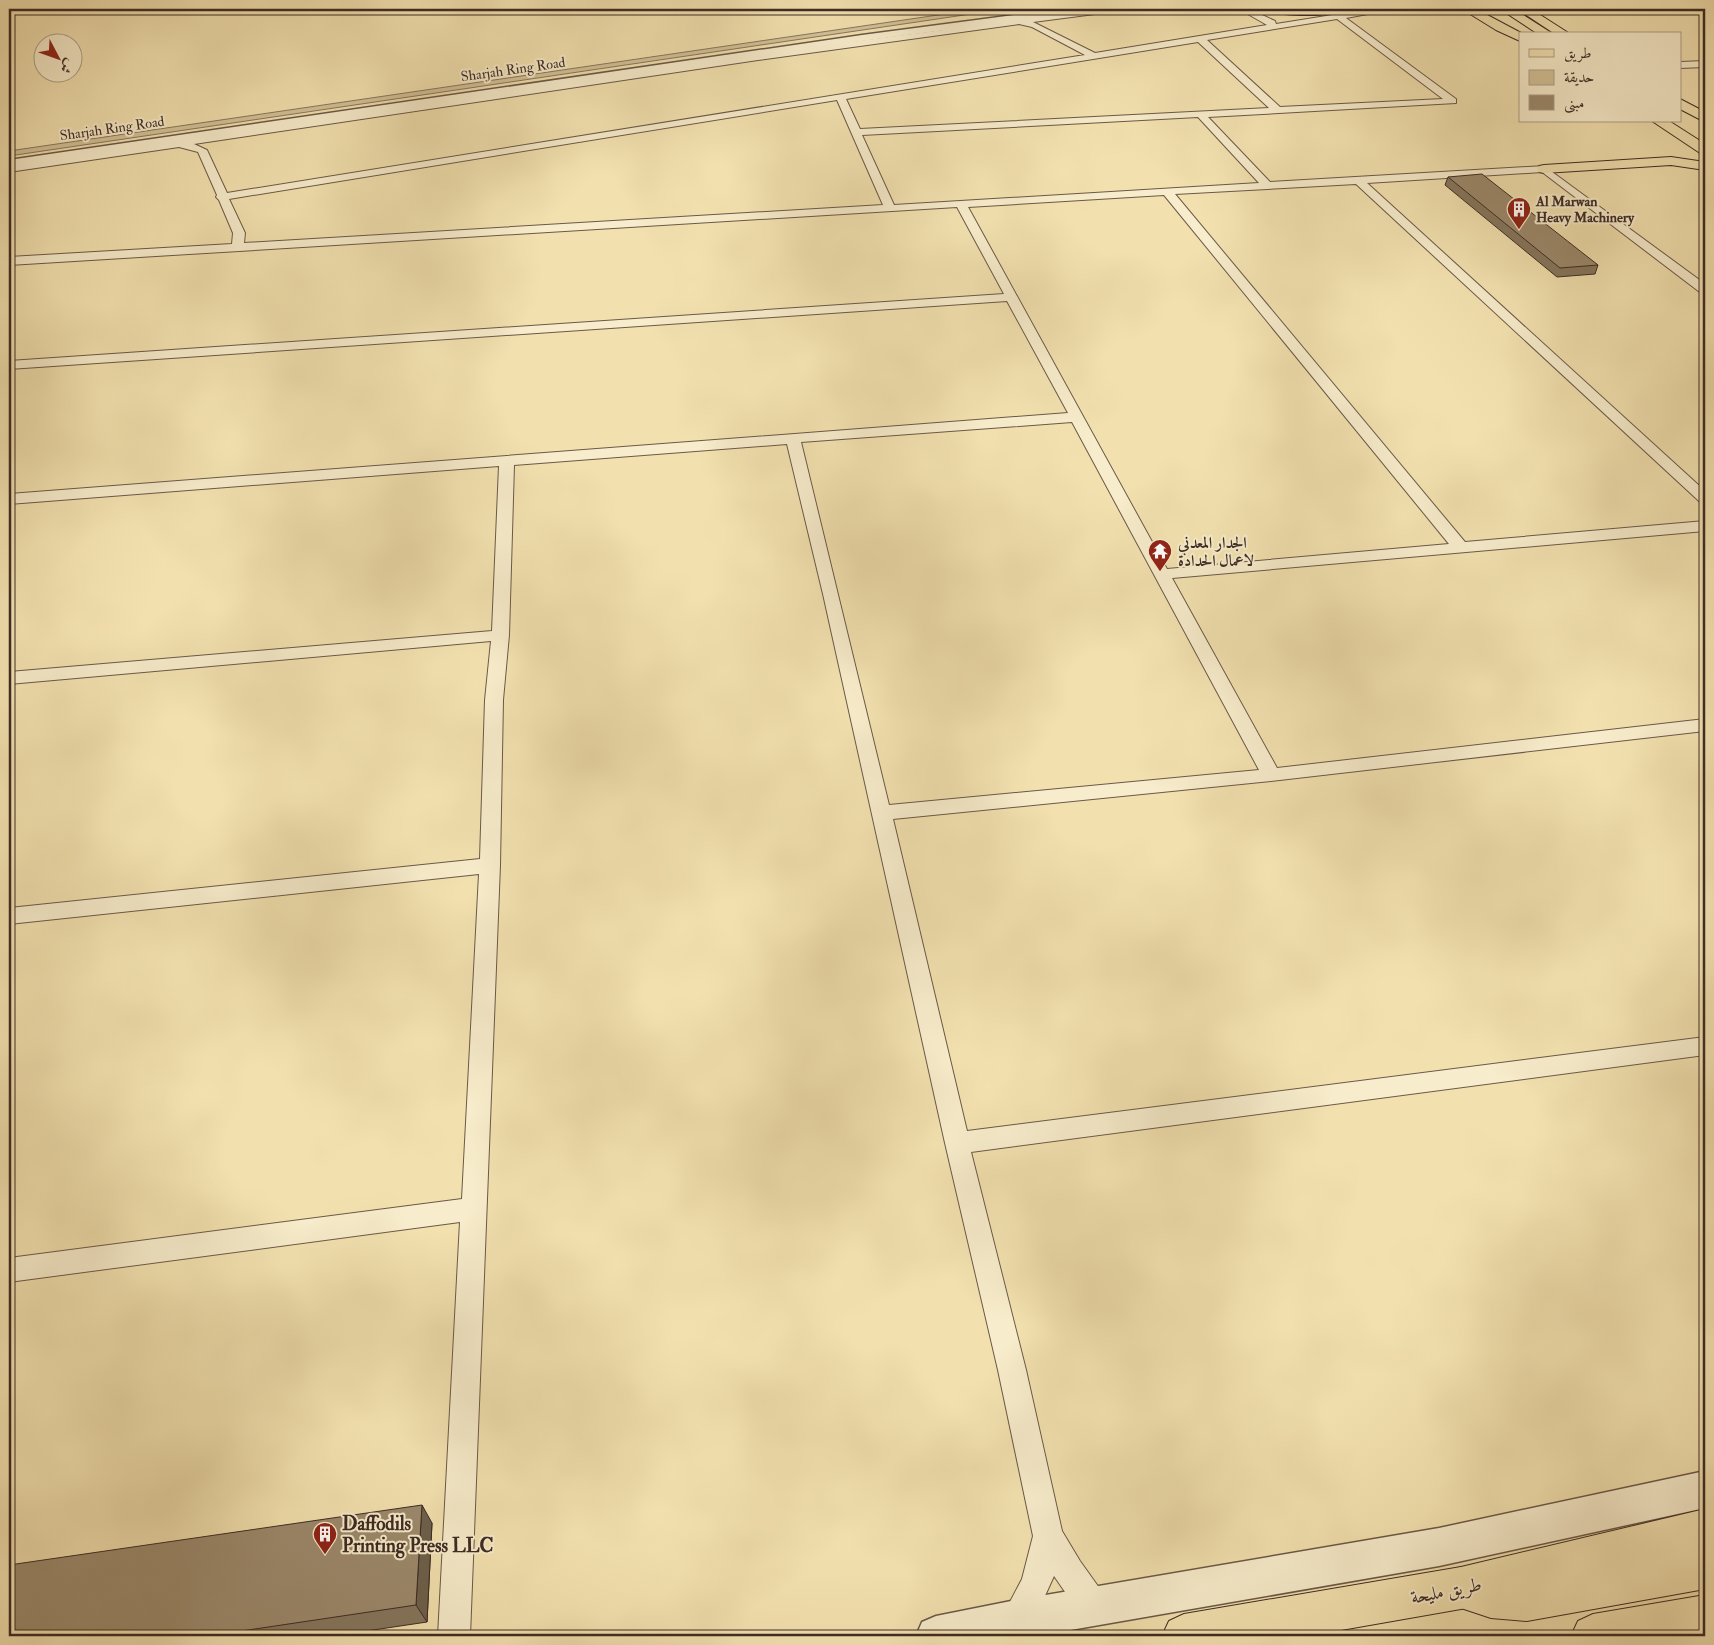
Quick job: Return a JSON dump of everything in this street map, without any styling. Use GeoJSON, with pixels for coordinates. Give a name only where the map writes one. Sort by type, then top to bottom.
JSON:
{"type":"FeatureCollection","features":[{"type":"Feature","properties":{"kind":"main road"},"geometry":{"type":"LineString","coordinates":[[1272,9],[1341,12]]}},
{"type":"Feature","properties":{"kind":"main road"},"geometry":{"type":"LineString","coordinates":[[1468,9],[1500,28],[1519,34]]}},
{"type":"Feature","properties":{"kind":"main road"},"geometry":{"type":"LineString","coordinates":[[1485,9],[1519,34]]}},
{"type":"Feature","properties":{"kind":"main road"},"geometry":{"type":"LineString","coordinates":[[1506,9],[1543,32]]}},
{"type":"Feature","properties":{"kind":"main road"},"geometry":{"type":"LineString","coordinates":[[1524,9],[1561,32]]}},
{"type":"Feature","properties":{"kind":"main road"},"geometry":{"type":"LineString","coordinates":[[1682,104],[1705,118]]}},
{"type":"Feature","properties":{"kind":"main road"},"geometry":{"type":"LineString","coordinates":[[1682,116],[1705,130]]}},
{"type":"Feature","properties":{"kind":"main road"},"geometry":{"type":"LineString","coordinates":[[1661,122],[1705,150]]}},
{"type":"Feature","properties":{"kind":"main road"},"geometry":{"type":"LineString","coordinates":[[1544,169],[1671,161],[1705,166]]}},
{"type":"Feature","properties":{"kind":"main road","name":"طريق مليحة"},"geometry":{"type":"LineString","coordinates":[[1184,1636],[1461,1588],[1705,1530]]}},
{"type":"Feature","properties":{"kind":"main road"},"geometry":{"type":"LineString","coordinates":[[1461,1588],[1491,1597],[1527,1600],[1705,1568]]}},
{"type":"Feature","properties":{"kind":"main road"},"geometry":{"type":"LineString","coordinates":[[1593,1636],[1705,1617]]}},
{"type":"Feature","properties":{"kind":"street","name":"Sharjah Ring Road"},"geometry":{"type":"LineString","coordinates":[[9,158],[1022,9]]}},
{"type":"Feature","properties":{"kind":"street"},"geometry":{"type":"LineString","coordinates":[[9,164],[846,41],[1082,9]]}},
{"type":"Feature","properties":{"kind":"street"},"geometry":{"type":"LineString","coordinates":[[846,41],[1017,22],[1036,22],[1118,9]]}},
{"type":"Feature","properties":{"kind":"street"},"geometry":{"type":"LineString","coordinates":[[1243,9],[1268,20],[1272,23],[1271,27]]}},
{"type":"Feature","properties":{"kind":"street"},"geometry":{"type":"LineString","coordinates":[[221,197],[1271,27],[1341,12],[1384,9]]}},
{"type":"Feature","properties":{"kind":"street"},"geometry":{"type":"LineString","coordinates":[[856,132],[1453,101],[1409,70],[1341,12]]}},
{"type":"Feature","properties":{"kind":"street"},"geometry":{"type":"LineString","coordinates":[[1036,22],[1092,55]]}},
{"type":"Feature","properties":{"kind":"street"},"geometry":{"type":"LineString","coordinates":[[9,169],[758,57],[943,33],[959,29]]}},
{"type":"Feature","properties":{"kind":"street"},"geometry":{"type":"LineString","coordinates":[[1199,38],[1276,110]]}},
{"type":"Feature","properties":{"kind":"street"},"geometry":{"type":"LineString","coordinates":[[1682,65],[1705,64]]}},
{"type":"Feature","properties":{"kind":"street"},"geometry":{"type":"LineString","coordinates":[[840,96],[890,208]]}},
{"type":"Feature","properties":{"kind":"street"},"geometry":{"type":"LineString","coordinates":[[1200,114],[1267,185]]}},
{"type":"Feature","properties":{"kind":"street"},"geometry":{"type":"LineString","coordinates":[[202,150],[207,143],[219,138]]}},
{"type":"Feature","properties":{"kind":"street"},"geometry":{"type":"LineString","coordinates":[[180,144],[202,150]]}},
{"type":"Feature","properties":{"kind":"street"},"geometry":{"type":"LineString","coordinates":[[202,150],[238,233],[238,247]]}},
{"type":"Feature","properties":{"kind":"street"},"geometry":{"type":"LineString","coordinates":[[9,261],[1544,169],[1705,290]]}},
{"type":"Feature","properties":{"kind":"street"},"geometry":{"type":"LineString","coordinates":[[1358,180],[1705,499]]}},
{"type":"Feature","properties":{"kind":"street"},"geometry":{"type":"LineString","coordinates":[[1167,192],[1461,548]]}},
{"type":"Feature","properties":{"kind":"street"},"geometry":{"type":"LineString","coordinates":[[961,204],[1271,775]]}},
{"type":"Feature","properties":{"kind":"street"},"geometry":{"type":"LineString","coordinates":[[9,365],[1011,297]]}},
{"type":"Feature","properties":{"kind":"street"},"geometry":{"type":"LineString","coordinates":[[9,499],[1076,417]]}},
{"type":"Feature","properties":{"kind":"street"},"geometry":{"type":"LineString","coordinates":[[793,439],[831,591],[957,1143],[1012,1370],[1048,1536],[1069,1572],[1094,1608]]}},
{"type":"Feature","properties":{"kind":"street"},"geometry":{"type":"LineString","coordinates":[[454,1636],[490,865],[494,700],[500,635],[507,461]]}},
{"type":"Feature","properties":{"kind":"street"},"geometry":{"type":"LineString","coordinates":[[1162,574],[1705,526]]}},
{"type":"Feature","properties":{"kind":"street"},"geometry":{"type":"LineString","coordinates":[[9,678],[500,635]]}},
{"type":"Feature","properties":{"kind":"street"},"geometry":{"type":"LineString","coordinates":[[881,813],[1271,775],[1705,725]]}},
{"type":"Feature","properties":{"kind":"street"},"geometry":{"type":"LineString","coordinates":[[9,916],[490,865]]}},
{"type":"Feature","properties":{"kind":"street"},"geometry":{"type":"LineString","coordinates":[[957,1143],[1705,1046]]}},
{"type":"Feature","properties":{"kind":"street"},"geometry":{"type":"LineString","coordinates":[[9,1270],[474,1209]]}},
{"type":"Feature","properties":{"kind":"street"},"geometry":{"type":"LineString","coordinates":[[936,1636],[1016,1620],[1094,1608],[1439,1546],[1705,1489]]}},
{"type":"Feature","properties":{"kind":"street"},"geometry":{"type":"LineString","coordinates":[[1016,1620],[1029,1601],[1038,1580],[1045,1558],[1048,1536]]}},
{"type":"Feature","properties":{"kind":"green space"},"geometry":{"type":"Polygon","coordinates":[[[979,9],[1005,9],[9,156],[9,151],[979,9]]]}},
{"type":"Feature","properties":{"kind":"building"},"geometry":{"type":"Polygon","coordinates":[[[1482,174],[1598,265],[1560,268],[1448,177],[1482,174]]]}},
{"type":"Feature","properties":{"kind":"building","name":"Daffodils Printing Press LLC"},"geometry":{"type":"Polygon","coordinates":[[[422,1505],[416,1605],[208,1636],[9,1636],[9,1565],[422,1505]]]}},
{"type":"Feature","properties":{"kind":"place","name":"Al Marwan Heavy Machinery"},"geometry":{"type":"Point","coordinates":[1519,230]}},
{"type":"Feature","properties":{"kind":"place","name":"الجدار المعدني لاعمال الحدادة"},"geometry":{"type":"Point","coordinates":[1160,572]}},
{"type":"Feature","properties":{"kind":"place","name":"Daffodils Printing Press LLC"},"geometry":{"type":"Point","coordinates":[325,1555]}}]}
